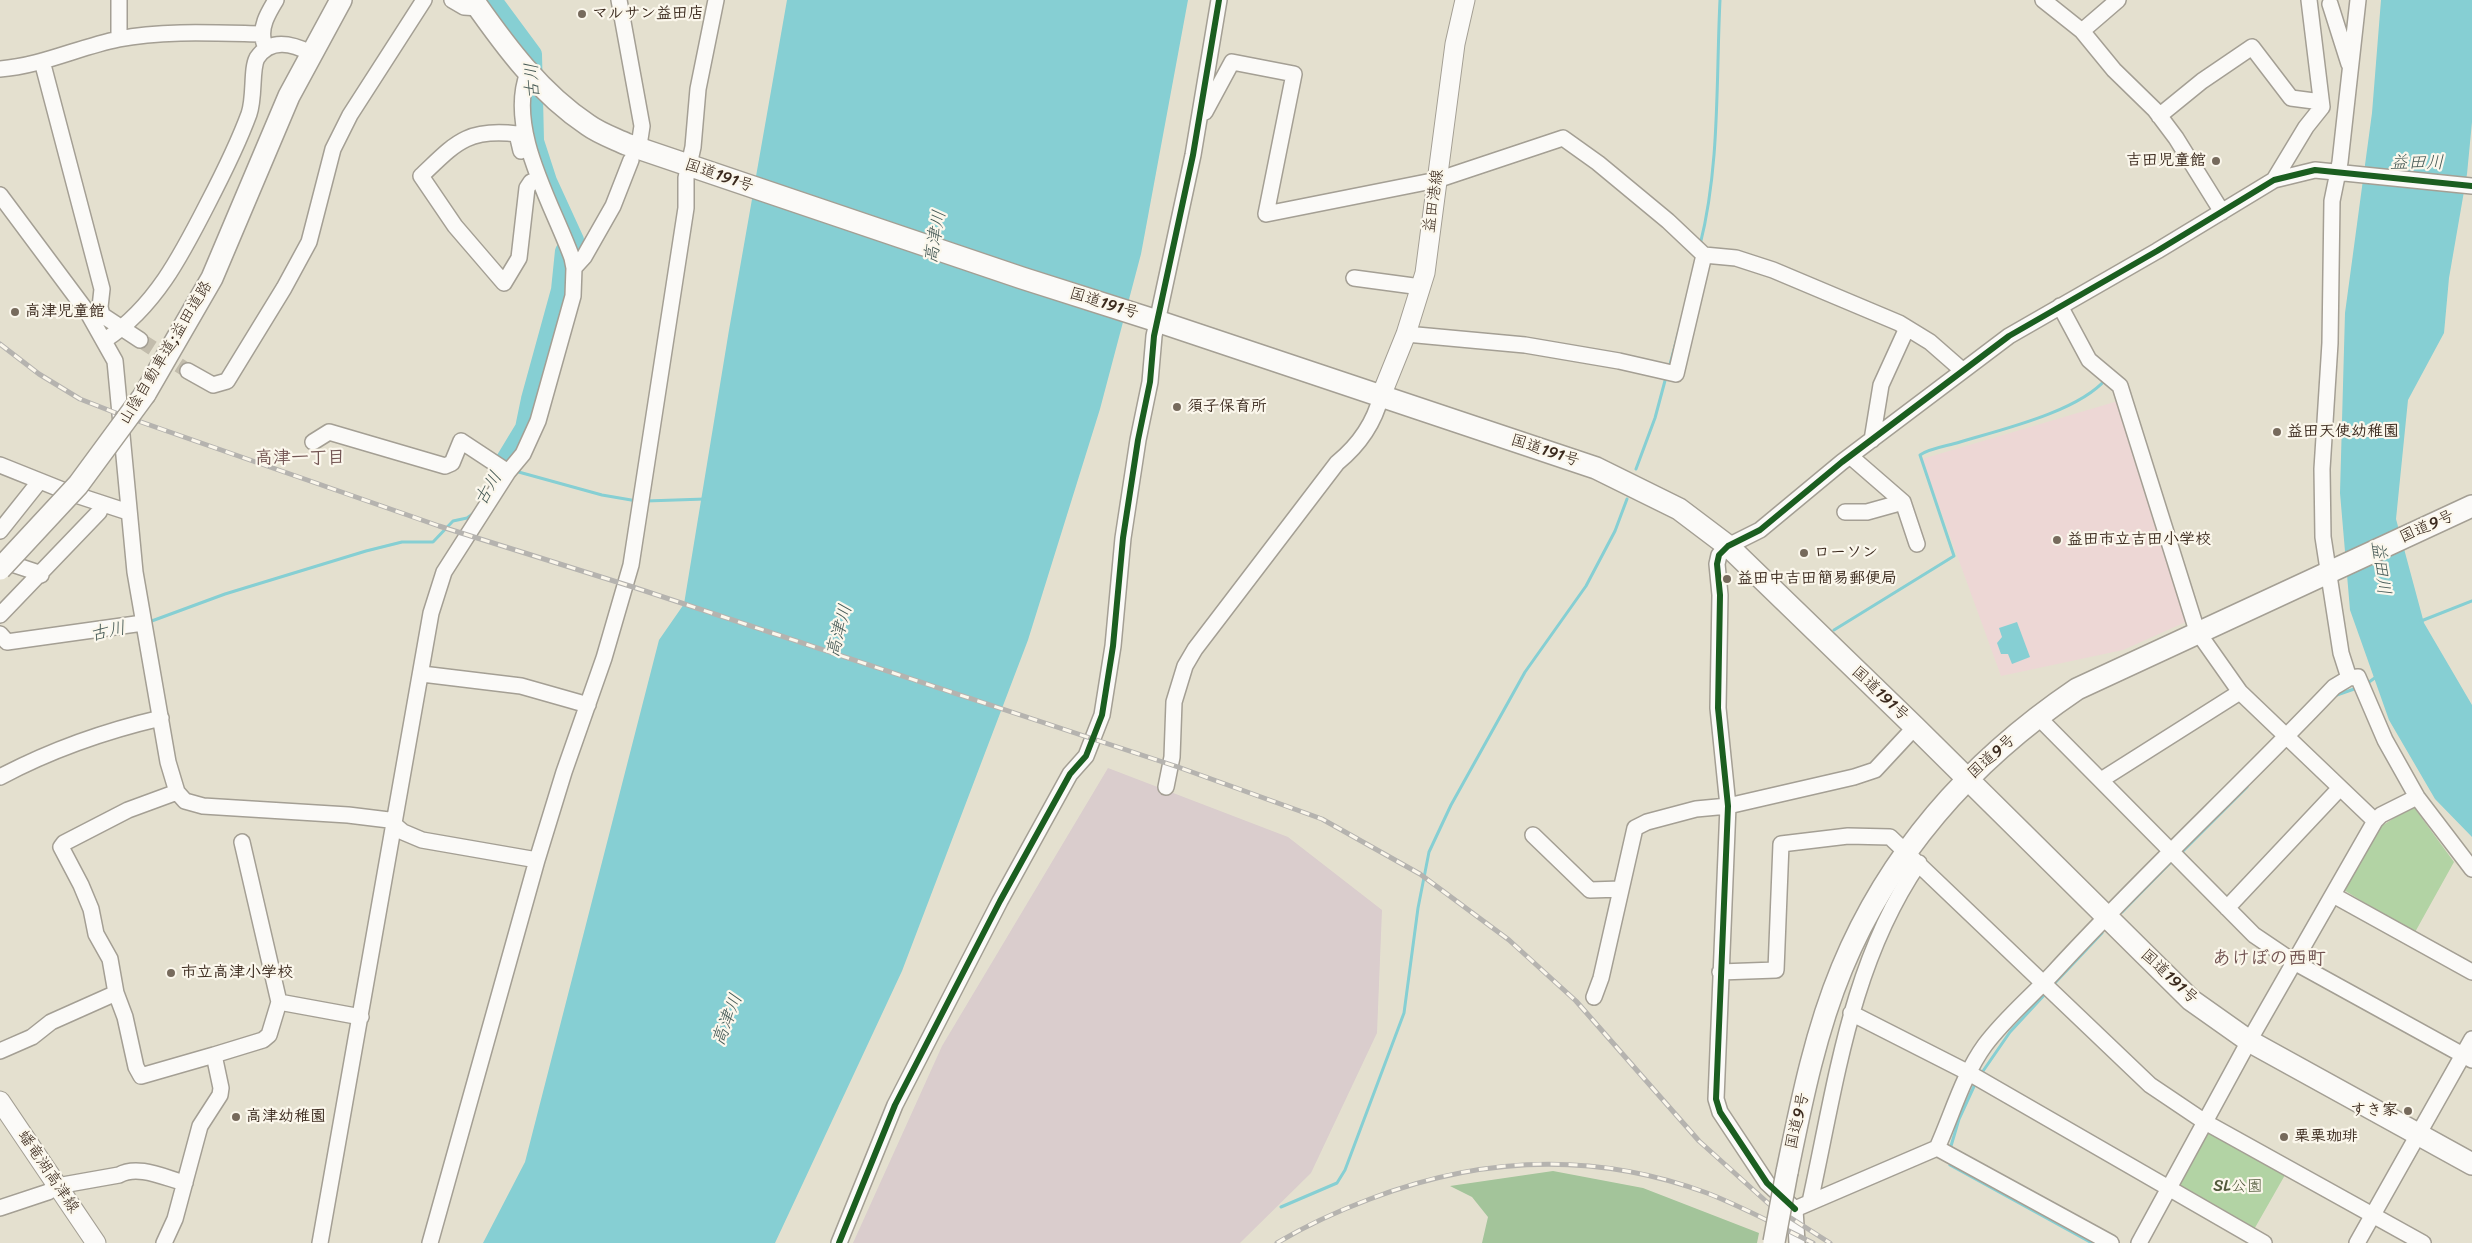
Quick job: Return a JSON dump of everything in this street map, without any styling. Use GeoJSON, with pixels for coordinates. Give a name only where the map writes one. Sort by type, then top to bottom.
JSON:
{"type":"FeatureCollection","features":[{"type":"Feature","properties":{"kind":"highway"},"geometry":{"type":"LineString","coordinates":[[306,51],[329,0]]}},
{"type":"Feature","properties":{"kind":"highway"},"geometry":{"type":"LineString","coordinates":[[306,51],[341,0]]}},
{"type":"Feature","properties":{"kind":"highway","name":"国道191号"},"geometry":{"type":"LineString","coordinates":[[476,4],[528,73],[558,103],[589,126],[626,144],[1022,278],[1157,321],[1596,468],[1679,509],[1728,546],[1915,727],[2191,1000],[2249,1041],[2472,1164]]}},
{"type":"Feature","properties":{"kind":"highway","name":"山陰自動車道;益田道路"},"geometry":{"type":"LineString","coordinates":[[0,569],[78,485],[141,392],[205,272],[227,223],[263,127],[306,51]]}},
{"type":"Feature","properties":{"kind":"highway","name":"山陰自動車道;益田道路"},"geometry":{"type":"LineString","coordinates":[[0,556],[69,480],[141,392]]}},
{"type":"Feature","properties":{"kind":"highway","name":"国道9号"},"geometry":{"type":"LineString","coordinates":[[1774,1242],[1798,1118],[1822,1024],[1842,968],[1878,894],[1912,856],[1967,779],[2037,716],[2077,689],[2198,631],[2472,506]]}},
{"type":"Feature","properties":{"kind":"main road","name":"益田港線"},"geometry":{"type":"LineString","coordinates":[[1381,396],[1406,334],[1425,273],[1455,44],[1466,0]]}},
{"type":"Feature","properties":{"kind":"main road","name":"蟠竜湖高津線"},"geometry":{"type":"LineString","coordinates":[[0,1101],[96,1243]]}},
{"type":"Feature","properties":{"kind":"street"},"geometry":{"type":"LineString","coordinates":[[119,0],[119,39]]}},
{"type":"Feature","properties":{"kind":"street"},"geometry":{"type":"LineString","coordinates":[[266,49],[261,34],[268,11],[276,0]]}},
{"type":"Feature","properties":{"kind":"street"},"geometry":{"type":"LineString","coordinates":[[188,371],[213,385],[227,381],[284,288],[309,242],[333,149],[350,115],[424,0]]}},
{"type":"Feature","properties":{"kind":"street"},"geometry":{"type":"LineString","coordinates":[[452,0],[464,7],[476,4]]}},
{"type":"Feature","properties":{"kind":"street"},"geometry":{"type":"LineString","coordinates":[[619,0],[642,126],[640,139]]}},
{"type":"Feature","properties":{"kind":"street"},"geometry":{"type":"LineString","coordinates":[[430,1243],[564,772],[604,658],[631,565],[686,208],[686,178],[692,167],[698,89],[716,0]]}},
{"type":"Feature","properties":{"kind":"street"},"geometry":{"type":"LineString","coordinates":[[839,1243],[895,1105],[1004,892],[1070,774],[1086,756],[1102,715],[1113,646],[1125,528],[1138,440],[1150,382],[1154,336],[1199,124],[1219,0]]}},
{"type":"Feature","properties":{"kind":"street"},"geometry":{"type":"LineString","coordinates":[[2043,0],[2082,31],[2114,70],[2159,116],[2222,212]]}},
{"type":"Feature","properties":{"kind":"street"},"geometry":{"type":"LineString","coordinates":[[2082,31],[2118,0]]}},
{"type":"Feature","properties":{"kind":"street"},"geometry":{"type":"LineString","coordinates":[[2274,180],[2306,127],[2322,106],[2309,0]]}},
{"type":"Feature","properties":{"kind":"street"},"geometry":{"type":"LineString","coordinates":[[2349,678],[2341,653],[2331,570],[2323,537],[2322,469],[2330,343],[2332,201],[2342,172],[2358,0]]}},
{"type":"Feature","properties":{"kind":"street"},"geometry":{"type":"LineString","coordinates":[[2330,4],[2351,70]]}},
{"type":"Feature","properties":{"kind":"street"},"geometry":{"type":"LineString","coordinates":[[0,69],[42,61],[119,39],[224,33],[261,34]]}},
{"type":"Feature","properties":{"kind":"street"},"geometry":{"type":"LineString","coordinates":[[105,340],[123,328],[146,306],[169,276],[244,130],[254,93],[254,69],[257,59],[266,49],[285,43],[306,51]]}},
{"type":"Feature","properties":{"kind":"street"},"geometry":{"type":"LineString","coordinates":[[2159,116],[2202,81],[2252,47],[2291,98],[2314,101],[2322,106]]}},
{"type":"Feature","properties":{"kind":"street"},"geometry":{"type":"LineString","coordinates":[[42,61],[100,281],[102,314],[140,340]]}},
{"type":"Feature","properties":{"kind":"street"},"geometry":{"type":"LineString","coordinates":[[1199,124],[1232,62],[1294,74],[1266,214],[1437,180],[1563,138],[1598,163],[1668,221],[1704,255],[1736,258],[1773,270],[1907,328],[1930,342],[1962,370]]}},
{"type":"Feature","properties":{"kind":"street"},"geometry":{"type":"LineString","coordinates":[[320,1243],[422,674],[431,613],[444,572],[508,472],[523,454],[538,421],[573,296],[574,268],[567,243],[538,179],[529,153],[522,87],[528,73]]}},
{"type":"Feature","properties":{"kind":"street"},"geometry":{"type":"LineString","coordinates":[[529,153],[524,154],[521,151],[517,134],[494,131],[470,135],[453,146],[420,176],[455,226],[504,283],[519,258],[527,188],[531,182],[538,179]]}},
{"type":"Feature","properties":{"kind":"street"},"geometry":{"type":"LineString","coordinates":[[574,268],[584,256],[613,206],[631,160]]}},
{"type":"Feature","properties":{"kind":"street"},"geometry":{"type":"LineString","coordinates":[[1797,1243],[1795,1209],[1767,1184],[1720,1112],[1716,1085],[1728,806],[1718,708],[1720,595],[1717,564],[1719,554],[1728,546],[1760,530],[1850,456],[2009,336],[2274,180],[2315,170],[2472,186]]}},
{"type":"Feature","properties":{"kind":"street"},"geometry":{"type":"LineString","coordinates":[[0,195],[88,313],[105,340],[115,361],[119,382],[128,512],[143,623],[168,762],[177,792],[185,801],[203,806],[389,820],[403,832],[422,840],[538,860]]}},
{"type":"Feature","properties":{"kind":"street"},"geometry":{"type":"LineString","coordinates":[[1406,334],[1525,345],[1619,361],[1676,374],[1704,255]]}},
{"type":"Feature","properties":{"kind":"street"},"geometry":{"type":"LineString","coordinates":[[1354,278],[1421,287]]}},
{"type":"Feature","properties":{"kind":"street"},"geometry":{"type":"LineString","coordinates":[[2060,306],[2089,360],[2120,386],[2198,631],[2240,692],[2375,821]]}},
{"type":"Feature","properties":{"kind":"street"},"geometry":{"type":"LineString","coordinates":[[1872,440],[1881,385],[1907,328]]}},
{"type":"Feature","properties":{"kind":"street"},"geometry":{"type":"LineString","coordinates":[[1166,787],[1172,757],[1174,702],[1185,666],[1195,649],[1338,463],[1354,449],[1376,415],[1381,396]]}},
{"type":"Feature","properties":{"kind":"street"},"geometry":{"type":"LineString","coordinates":[[313,442],[329,432],[445,466],[452,463],[462,441],[508,472]]}},
{"type":"Feature","properties":{"kind":"street"},"geometry":{"type":"LineString","coordinates":[[1850,456],[1903,502],[1917,544]]}},
{"type":"Feature","properties":{"kind":"street"},"geometry":{"type":"LineString","coordinates":[[0,465],[39,482],[128,512]]}},
{"type":"Feature","properties":{"kind":"street"},"geometry":{"type":"LineString","coordinates":[[0,531],[39,482]]}},
{"type":"Feature","properties":{"kind":"street"},"geometry":{"type":"LineString","coordinates":[[1845,512],[1867,512],[1903,502]]}},
{"type":"Feature","properties":{"kind":"street"},"geometry":{"type":"LineString","coordinates":[[0,615],[41,575],[99,512],[102,504]]}},
{"type":"Feature","properties":{"kind":"street"},"geometry":{"type":"LineString","coordinates":[[0,560],[41,575]]}},
{"type":"Feature","properties":{"kind":"street"},"geometry":{"type":"LineString","coordinates":[[0,634],[7,642],[143,623]]}},
{"type":"Feature","properties":{"kind":"street"},"geometry":{"type":"LineString","coordinates":[[422,674],[520,686],[588,705]]}},
{"type":"Feature","properties":{"kind":"street"},"geometry":{"type":"LineString","coordinates":[[1795,1209],[1938,1148],[1970,1073],[1984,1046],[2044,984],[2105,916],[2172,852],[2334,688],[2349,678],[2358,677],[2385,740],[2417,797],[2472,869]]}},
{"type":"Feature","properties":{"kind":"street"},"geometry":{"type":"LineString","coordinates":[[2101,780],[2240,692]]}},
{"type":"Feature","properties":{"kind":"street"},"geometry":{"type":"LineString","coordinates":[[2037,716],[2254,935],[2294,962],[2467,1058]]}},
{"type":"Feature","properties":{"kind":"street"},"geometry":{"type":"LineString","coordinates":[[0,776],[34,759],[82,740],[161,718]]}},
{"type":"Feature","properties":{"kind":"street"},"geometry":{"type":"LineString","coordinates":[[1594,997],[1601,978],[1635,828],[1647,822],[1696,809],[1728,806],[1854,777],[1875,770],[1915,727]]}},
{"type":"Feature","properties":{"kind":"street"},"geometry":{"type":"LineString","coordinates":[[2227,908],[2340,788]]}},
{"type":"Feature","properties":{"kind":"street"},"geometry":{"type":"LineString","coordinates":[[177,792],[128,810],[64,843],[61,847],[81,885],[91,909],[96,934],[110,959],[116,993],[125,1017],[136,1067],[141,1076],[263,1040],[269,1035],[279,1002],[242,842]]}},
{"type":"Feature","properties":{"kind":"street"},"geometry":{"type":"LineString","coordinates":[[2139,1243],[2249,1041],[2375,821],[2381,815],[2417,797]]}},
{"type":"Feature","properties":{"kind":"street"},"geometry":{"type":"LineString","coordinates":[[1533,835],[1590,890],[1621,889]]}},
{"type":"Feature","properties":{"kind":"street"},"geometry":{"type":"LineString","coordinates":[[1720,972],[1776,970],[1782,844],[1848,836],[1890,837],[2150,1085],[2205,1122],[2423,1243]]}},
{"type":"Feature","properties":{"kind":"street"},"geometry":{"type":"LineString","coordinates":[[1810,1202],[1851,1013],[1868,960],[1912,856]]}},
{"type":"Feature","properties":{"kind":"street"},"geometry":{"type":"LineString","coordinates":[[2333,894],[2472,972]]}},
{"type":"Feature","properties":{"kind":"street"},"geometry":{"type":"LineString","coordinates":[[0,1051],[32,1037],[50,1022],[116,993]]}},
{"type":"Feature","properties":{"kind":"street"},"geometry":{"type":"LineString","coordinates":[[279,1002],[360,1017]]}},
{"type":"Feature","properties":{"kind":"street"},"geometry":{"type":"LineString","coordinates":[[1851,1013],[1970,1073],[2264,1243]]}},
{"type":"Feature","properties":{"kind":"street"},"geometry":{"type":"LineString","coordinates":[[2357,1243],[2418,1133],[2467,1058],[2472,1039]]}},
{"type":"Feature","properties":{"kind":"street"},"geometry":{"type":"LineString","coordinates":[[169,1242],[200,1126],[220,1095],[221,1088],[214,1055]]}},
{"type":"Feature","properties":{"kind":"street"},"geometry":{"type":"LineString","coordinates":[[1938,1148],[2111,1243]]}},
{"type":"Feature","properties":{"kind":"street"},"geometry":{"type":"LineString","coordinates":[[0,1208],[48,1192],[57,1186],[119,1175],[128,1170],[139,1170],[185,1184]]}},
{"type":"Feature","properties":{"kind":"shaded area","name":"益田市立吉田小学校"},"geometry":{"type":"Polygon","coordinates":[[[2118,401],[2188,621],[2123,650],[2001,676],[1922,459],[2118,401]]]}},
{"type":"Feature","properties":{"kind":"shaded area"},"geometry":{"type":"Polygon","coordinates":[[[1108,768],[1288,837],[1382,910],[1377,1033],[1311,1173],[1240,1243],[853,1243],[942,1046],[1108,768]]]}},
{"type":"Feature","properties":{"kind":"green space"},"geometry":{"type":"Polygon","coordinates":[[[2413,806],[2454,862],[2414,934],[2344,890],[2380,827],[2413,806]]]}},
{"type":"Feature","properties":{"kind":"green space","name":"SL公園"},"geometry":{"type":"Polygon","coordinates":[[[2209,1132],[2285,1175],[2252,1233],[2175,1190],[2209,1132]]]}},
{"type":"Feature","properties":{"kind":"green space"},"geometry":{"type":"Polygon","coordinates":[[[1553,1171],[1643,1188],[1759,1233],[1757,1243],[1482,1243],[1488,1217],[1472,1197],[1450,1186],[1553,1171]]]}},
{"type":"Feature","properties":{"kind":"water","name":"高津川"},"geometry":{"type":"Polygon","coordinates":[[[787,0],[1188,0],[1141,254],[1100,409],[1028,640],[902,971],[775,1243],[483,1243],[525,1162],[659,640],[684,604],[729,330],[787,0]]]}},
{"type":"Feature","properties":{"kind":"water","name":"益田川"},"geometry":{"type":"Polygon","coordinates":[[[2381,0],[2472,0],[2472,122],[2467,174],[2449,278],[2444,333],[2408,400],[2396,519],[2424,623],[2472,705],[2472,837],[2435,799],[2389,720],[2350,610],[2340,493],[2345,313],[2372,113],[2381,0]]]}},
{"type":"Feature","properties":{"kind":"water"},"geometry":{"type":"Polygon","coordinates":[[[2017,622],[2030,657],[2012,664],[2008,654],[2001,654],[1997,643],[2002,637],[1999,628],[2017,622]]]}},
{"type":"Feature","properties":{"kind":"waterway","name":"古川"},"geometry":{"type":"LineString","coordinates":[[493,0],[533,54],[535,141],[548,181],[575,240],[564,251],[560,290],[530,399],[524,428],[498,471]]}},
{"type":"Feature","properties":{"kind":"waterway"},"geometry":{"type":"LineString","coordinates":[[1700,245],[1711,185],[1714,154],[1720,0]]}},
{"type":"Feature","properties":{"kind":"waterway"},"geometry":{"type":"LineString","coordinates":[[1669,368],[1679,331]]}},
{"type":"Feature","properties":{"kind":"waterway"},"geometry":{"type":"LineString","coordinates":[[1636,469],[1655,418],[1666,377]]}},
{"type":"Feature","properties":{"kind":"waterway"},"geometry":{"type":"LineString","coordinates":[[1834,630],[1954,556],[1920,455],[2058,410],[2093,391],[2106,379]]}},
{"type":"Feature","properties":{"kind":"waterway","name":"古川"},"geometry":{"type":"LineString","coordinates":[[490,487],[499,471]]}},
{"type":"Feature","properties":{"kind":"waterway"},"geometry":{"type":"LineString","coordinates":[[515,471],[602,495],[637,501]]}},
{"type":"Feature","properties":{"kind":"waterway"},"geometry":{"type":"LineString","coordinates":[[646,501],[705,499]]}},
{"type":"Feature","properties":{"kind":"waterway"},"geometry":{"type":"LineString","coordinates":[[1281,1207],[1337,1183],[1345,1170],[1404,1013],[1418,908],[1429,852],[1451,805],[1525,672],[1586,586],[1615,531],[1627,499]]}},
{"type":"Feature","properties":{"kind":"waterway","name":"古川"},"geometry":{"type":"LineString","coordinates":[[149,622],[225,594],[366,551],[402,542],[433,542],[453,521],[467,518],[474,513]]}},
{"type":"Feature","properties":{"kind":"waterway"},"geometry":{"type":"LineString","coordinates":[[2421,621],[2472,601]]}},
{"type":"Feature","properties":{"kind":"waterway"},"geometry":{"type":"LineString","coordinates":[[2365,685],[2376,677]]}},
{"type":"Feature","properties":{"kind":"waterway"},"geometry":{"type":"LineString","coordinates":[[2334,696],[2357,688]]}},
{"type":"Feature","properties":{"kind":"waterway"},"geometry":{"type":"LineString","coordinates":[[2181,853],[2247,787]]}},
{"type":"Feature","properties":{"kind":"waterway"},"geometry":{"type":"LineString","coordinates":[[2122,912],[2174,859]]}},
{"type":"Feature","properties":{"kind":"waterway"},"geometry":{"type":"LineString","coordinates":[[2053,985],[2102,933]]}},
{"type":"Feature","properties":{"kind":"waterway"},"geometry":{"type":"LineString","coordinates":[[1981,1074],[2010,1032],[2047,992]]}},
{"type":"Feature","properties":{"kind":"waterway"},"geometry":{"type":"LineString","coordinates":[[1951,1146],[1959,1119],[1976,1082]]}},
{"type":"Feature","properties":{"kind":"waterway"},"geometry":{"type":"LineString","coordinates":[[1950,1165],[2092,1243]]}},
{"type":"Feature","properties":{"kind":"tunnel"},"geometry":{"type":"LineString","coordinates":[[140,340],[188,371]]}},
{"type":"Feature","properties":{"kind":"railway"},"geometry":{"type":"LineString","coordinates":[[0,344],[39,374],[80,399],[121,415],[439,526],[633,587],[1178,767],[1322,819],[1420,874],[1509,940],[1576,1001],[1699,1141],[1769,1204],[1830,1243]]}},
{"type":"Feature","properties":{"kind":"railway"},"geometry":{"type":"LineString","coordinates":[[1277,1243],[1334,1213],[1412,1185],[1454,1174],[1496,1167],[1538,1164],[1580,1165],[1622,1170],[1664,1179],[1720,1198],[1813,1243]]}},
{"type":"Feature","properties":{"kind":"cycle path"},"geometry":{"type":"LineString","coordinates":[[839,1243],[895,1105],[1000,901],[1070,774],[1086,756],[1102,715],[1113,646],[1123,538],[1138,440],[1150,382],[1154,336],[1193,155],[1219,0]]}},
{"type":"Feature","properties":{"kind":"cycle path"},"geometry":{"type":"LineString","coordinates":[[1795,1209],[1767,1183],[1720,1112],[1716,1099],[1728,806],[1718,708],[1720,595],[1717,564],[1719,555],[1728,546],[1760,530],[1842,462],[2009,336],[2157,251],[2274,180],[2315,170],[2472,186]]}},
{"type":"Feature","properties":{"kind":"place","name":"マルサン益田店"},"geometry":{"type":"Point","coordinates":[582,14]}},
{"type":"Feature","properties":{"kind":"place","name":"吉田児童館"},"geometry":{"type":"Point","coordinates":[2216,161]}},
{"type":"Feature","properties":{"kind":"place","name":"高津児童館"},"geometry":{"type":"Point","coordinates":[15,312]}},
{"type":"Feature","properties":{"kind":"place","name":"須子保育所"},"geometry":{"type":"Point","coordinates":[1177,407]}},
{"type":"Feature","properties":{"kind":"place","name":"益田天使幼稚園"},"geometry":{"type":"Point","coordinates":[2277,432]}},
{"type":"Feature","properties":{"kind":"place","name":"益田市立吉田小学校"},"geometry":{"type":"Point","coordinates":[2057,540]}},
{"type":"Feature","properties":{"kind":"place","name":"ローソン"},"geometry":{"type":"Point","coordinates":[1804,553]}},
{"type":"Feature","properties":{"kind":"place","name":"益田中吉田簡易郵便局"},"geometry":{"type":"Point","coordinates":[1727,579]}},
{"type":"Feature","properties":{"kind":"place","name":"市立高津小学校"},"geometry":{"type":"Point","coordinates":[171,973]}},
{"type":"Feature","properties":{"kind":"place","name":"すき家"},"geometry":{"type":"Point","coordinates":[2408,1111]}},
{"type":"Feature","properties":{"kind":"place","name":"高津幼稚園"},"geometry":{"type":"Point","coordinates":[236,1117]}},
{"type":"Feature","properties":{"kind":"place","name":"栗栗珈琲"},"geometry":{"type":"Point","coordinates":[2284,1137]}},
{"type":"Feature","properties":{"kind":"district","name":"高津一丁目"},"geometry":{"type":"Point","coordinates":[300,458]}},
{"type":"Feature","properties":{"kind":"district","name":"あけぼの西町"},"geometry":{"type":"Point","coordinates":[2269,959]}}]}
